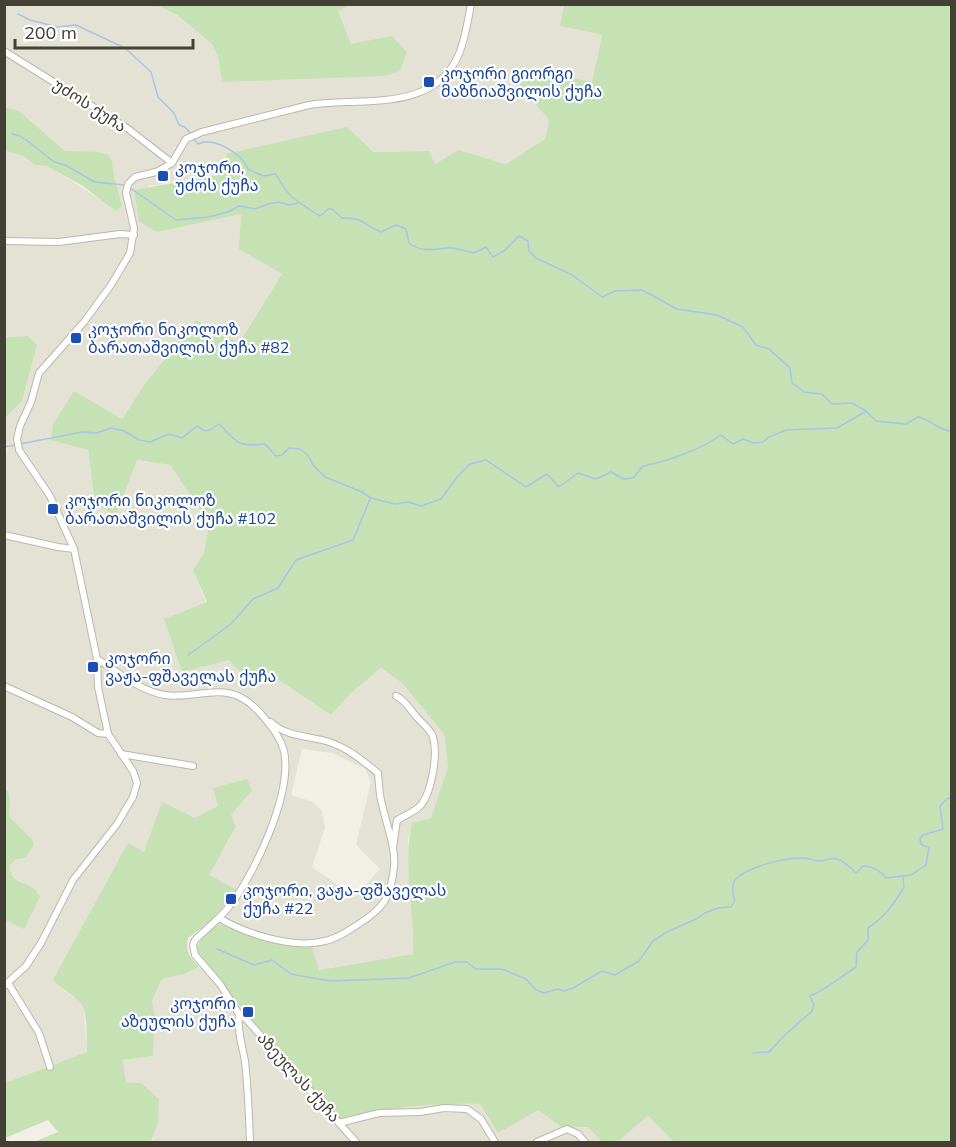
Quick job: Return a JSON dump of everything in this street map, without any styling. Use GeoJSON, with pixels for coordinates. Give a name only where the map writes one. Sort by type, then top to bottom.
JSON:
{"type":"FeatureCollection","features":[{"type":"Feature","properties":{"kind":"street"},"geometry":{"type":"LineString","coordinates":[[50,1066],[39,1033],[6,985],[26,966],[41,943],[73,880],[117,824],[133,797],[137,783],[133,771],[108,734],[99,687],[97,659],[74,549],[47,490],[20,450],[17,439],[39,373],[84,322],[111,285],[130,253],[134,235],[126,193],[130,181],[135,177],[172,164],[186,139],[202,132],[309,105],[397,100],[415,95],[433,85],[455,62],[471,4]]}},
{"type":"Feature","properties":{"kind":"street","name":"უძოს ქუჩა"},"geometry":{"type":"LineString","coordinates":[[4,51],[127,128],[172,164]]}},
{"type":"Feature","properties":{"kind":"street"},"geometry":{"type":"LineString","coordinates":[[4,241],[59,242],[120,234],[134,235]]}},
{"type":"Feature","properties":{"kind":"street"},"geometry":{"type":"LineString","coordinates":[[4,535],[74,549]]}},
{"type":"Feature","properties":{"kind":"street"},"geometry":{"type":"LineString","coordinates":[[97,659],[146,690],[166,695],[216,693],[238,696],[282,730],[331,742],[358,756],[378,772],[381,801],[395,865],[389,897],[370,917],[336,938],[318,943],[292,942],[242,930],[219,918]]}},
{"type":"Feature","properties":{"kind":"street"},"geometry":{"type":"LineString","coordinates":[[4,686],[72,717],[98,733],[108,734]]}},
{"type":"Feature","properties":{"kind":"street"},"geometry":{"type":"LineString","coordinates":[[393,850],[397,820],[420,806],[428,789],[436,759],[433,737],[427,727],[415,716],[405,701],[396,696]]}},
{"type":"Feature","properties":{"kind":"street"},"geometry":{"type":"LineString","coordinates":[[250,1143],[250,1117],[245,1062],[238,1023],[239,1014],[220,984],[195,956],[193,950],[195,940],[219,918],[239,892],[251,871],[277,812],[284,790],[286,776],[284,752],[280,739],[259,712]]}},
{"type":"Feature","properties":{"kind":"street"},"geometry":{"type":"LineString","coordinates":[[121,754],[193,766]]}},
{"type":"Feature","properties":{"kind":"street","name":"აზეულას ქუჩა"},"geometry":{"type":"LineString","coordinates":[[239,1014],[246,1019],[356,1143]]}},
{"type":"Feature","properties":{"kind":"street"},"geometry":{"type":"LineString","coordinates":[[339,1123],[379,1113],[420,1112],[444,1108],[467,1109],[481,1119],[495,1143]]}},
{"type":"Feature","properties":{"kind":"street"},"geometry":{"type":"LineString","coordinates":[[537,1143],[567,1130],[578,1134],[585,1143]]}},
{"type":"Feature","properties":{"kind":"shaded area"},"geometry":{"type":"Polygon","coordinates":[[[141,4],[161,7],[177,15],[212,44],[218,56],[222,82],[351,44],[337,11],[350,5],[564,5],[560,26],[602,35],[592,82],[520,87],[549,119],[545,139],[504,164],[460,150],[435,164],[429,151],[226,154],[228,173],[148,186],[157,232],[241,214],[240,249],[282,274],[238,344],[196,320],[144,385],[121,420],[52,440],[88,450],[95,504],[116,516],[136,460],[170,465],[209,523],[204,553],[193,570],[229,660],[251,684],[267,672],[331,715],[350,694],[381,668],[402,683],[444,734],[448,767],[431,819],[412,823],[408,839],[414,931],[413,954],[318,970],[283,944],[218,924],[214,927],[210,922],[209,875],[236,828],[213,788],[219,806],[144,852],[128,844],[63,990],[80,1002],[84,1011],[87,1052],[5,1083],[5,920],[24,928],[34,889],[20,884],[11,873],[9,866],[32,839],[9,816],[10,799],[5,786],[5,459],[8,449],[5,444],[5,418],[22,401],[37,345],[28,336],[5,337],[5,151],[23,156],[35,165],[47,165],[95,196],[122,206],[112,161],[65,151],[19,111],[6,107],[5,109],[5,5],[141,4]],[[302,749],[291,795],[313,802],[322,811],[325,827],[312,867],[355,897],[380,869],[356,845],[371,781],[365,769],[332,753],[302,749]]]}},
{"type":"Feature","properties":{"kind":"shaded area"},"geometry":{"type":"Polygon","coordinates":[[[206,964],[255,1024],[340,1120],[378,1110],[443,1103],[480,1104],[538,1110],[561,1127],[588,1127],[602,1142],[151,1142],[154,1137],[125,1083],[123,1060],[153,1056],[155,1015],[152,1001],[162,979],[184,974],[206,964]]]}},
{"type":"Feature","properties":{"kind":"shaded area"},"geometry":{"type":"Polygon","coordinates":[[[648,1116],[674,1142],[617,1142],[648,1116]]]}},
{"type":"Feature","properties":{"kind":"green space"},"geometry":{"type":"Polygon","coordinates":[[[141,5],[350,5],[338,11],[351,44],[392,36],[407,52],[400,71],[384,76],[222,82],[218,56],[212,44],[177,15],[161,7],[141,5]]]}},
{"type":"Feature","properties":{"kind":"green space"},"geometry":{"type":"Polygon","coordinates":[[[564,5],[951,5],[951,1142],[674,1142],[648,1116],[617,1142],[602,1142],[588,1127],[561,1127],[538,1110],[498,1133],[480,1104],[409,1107],[340,1120],[255,1024],[199,956],[197,947],[202,937],[218,924],[283,944],[312,947],[319,970],[413,954],[408,872],[409,839],[412,823],[431,818],[448,767],[444,734],[402,683],[381,668],[350,694],[331,715],[267,672],[251,685],[229,660],[182,672],[164,619],[207,602],[193,570],[204,553],[209,523],[170,465],[137,460],[116,516],[95,504],[88,450],[51,440],[53,424],[74,391],[122,419],[144,385],[196,320],[239,343],[282,274],[239,249],[241,214],[157,232],[139,221],[134,190],[228,173],[226,154],[347,127],[373,152],[429,151],[435,164],[459,150],[505,164],[545,139],[549,119],[519,87],[523,68],[592,82],[602,35],[560,26],[564,5]]]}},
{"type":"Feature","properties":{"kind":"green space"},"geometry":{"type":"Polygon","coordinates":[[[5,107],[19,111],[65,151],[98,152],[109,155],[122,206],[116,211],[83,186],[47,166],[35,165],[23,156],[5,151],[5,107]]]}},
{"type":"Feature","properties":{"kind":"green space"},"geometry":{"type":"Polygon","coordinates":[[[28,336],[37,345],[22,401],[5,418],[5,337],[28,336]]]}},
{"type":"Feature","properties":{"kind":"green space"},"geometry":{"type":"Polygon","coordinates":[[[247,779],[252,790],[231,815],[236,827],[209,875],[237,890],[210,922],[188,938],[188,951],[199,967],[184,974],[162,979],[152,1001],[155,1015],[153,1056],[123,1060],[126,1083],[141,1083],[159,1099],[158,1122],[151,1142],[34,1142],[58,1132],[48,1120],[5,1138],[5,1083],[87,1052],[86,1018],[82,1006],[53,980],[128,843],[144,852],[162,802],[195,818],[218,806],[213,788],[247,779]]]}},
{"type":"Feature","properties":{"kind":"green space"},"geometry":{"type":"Polygon","coordinates":[[[4,786],[9,796],[9,816],[32,839],[34,845],[25,858],[16,859],[9,866],[16,879],[34,889],[40,897],[24,929],[5,920],[4,786]]]}},
{"type":"Feature","properties":{"kind":"waterway"},"geometry":{"type":"LineString","coordinates":[[18,14],[30,20],[58,27],[76,25],[125,48],[151,72],[158,97],[174,113],[179,125],[185,127],[191,134]]}},
{"type":"Feature","properties":{"kind":"waterway"},"geometry":{"type":"LineString","coordinates":[[12,134],[20,136],[54,162],[65,165],[95,182],[125,185]]}},
{"type":"Feature","properties":{"kind":"waterway"},"geometry":{"type":"LineString","coordinates":[[193,138],[198,144],[212,142],[227,148],[234,152],[248,169],[263,176],[275,174],[289,194],[320,216],[328,209],[332,209],[342,218],[359,220],[381,232],[396,225],[406,229],[409,243],[419,248],[429,250],[453,248],[474,253],[486,247],[493,257],[504,251],[519,236],[528,241],[529,251],[536,258],[572,275],[602,297],[615,291],[642,290],[677,309],[717,315],[743,327],[756,345],[769,349],[790,368],[792,383],[804,392],[822,394],[832,404],[852,403],[866,411],[876,421],[906,424],[918,417],[952,431]]}},
{"type":"Feature","properties":{"kind":"waterway"},"geometry":{"type":"LineString","coordinates":[[129,187],[176,220],[209,217],[228,212],[239,206],[255,209],[279,202],[289,205],[298,203]]}},
{"type":"Feature","properties":{"kind":"waterway"},"geometry":{"type":"LineString","coordinates":[[20,444],[82,432],[97,433],[111,428],[124,431],[139,440],[150,442],[169,434],[182,438],[197,426],[205,431],[219,424],[239,442],[249,445],[265,444],[276,456],[282,455],[289,448],[300,449],[308,455],[313,465],[325,477],[371,498],[395,504],[408,502],[421,506],[441,499],[470,464],[486,460],[526,487],[547,474],[559,487],[578,473],[596,479],[611,472],[623,479],[633,478],[643,466],[684,454],[721,435],[733,444],[743,439],[754,443],[763,442],[786,430],[837,428],[865,412]]}},
{"type":"Feature","properties":{"kind":"waterway"},"geometry":{"type":"LineString","coordinates":[[4,447],[15,445]]}},
{"type":"Feature","properties":{"kind":"waterway"},"geometry":{"type":"LineString","coordinates":[[188,655],[231,624],[253,599],[278,588],[296,560],[353,540],[370,499]]}},
{"type":"Feature","properties":{"kind":"waterway"},"geometry":{"type":"LineString","coordinates":[[217,949],[254,965],[272,960],[291,974],[330,981],[409,978],[455,962],[467,962],[476,969],[502,969],[526,979],[536,990],[544,993],[557,989],[564,991],[602,971],[615,975],[639,961],[653,941],[667,932],[705,913],[718,908],[731,907],[735,900],[733,895],[735,880],[760,866],[797,858],[816,861],[834,859],[845,863],[856,873],[863,866],[876,869],[886,878],[911,875],[926,865],[929,848],[921,844],[920,839],[923,835],[943,829],[940,806],[948,798],[952,800]]}},
{"type":"Feature","properties":{"kind":"waterway"},"geometry":{"type":"LineString","coordinates":[[753,1053],[769,1052],[812,1011],[814,1005],[810,996],[856,967],[857,952],[868,940],[868,928],[884,915],[897,899],[904,887],[903,877]]}},
{"type":"Feature","properties":{"kind":"place","name":"კოჯორი გიორგი მაზნიაშვილის ქუჩა"},"geometry":{"type":"Point","coordinates":[429,82]}},
{"type":"Feature","properties":{"kind":"place","name":"კოჯორი, უძოს ქუჩა"},"geometry":{"type":"Point","coordinates":[163,176]}},
{"type":"Feature","properties":{"kind":"place","name":"კოჯორი ნიკოლოზ ბარათაშვილის ქუჩა #82"},"geometry":{"type":"Point","coordinates":[76,338]}},
{"type":"Feature","properties":{"kind":"place","name":"კოჯორი ნიკოლოზ ბარათაშვილის ქუჩა #102"},"geometry":{"type":"Point","coordinates":[53,509]}},
{"type":"Feature","properties":{"kind":"place","name":"კოჯორი ვაჟა-ფშაველას ქუჩა"},"geometry":{"type":"Point","coordinates":[93,667]}},
{"type":"Feature","properties":{"kind":"place","name":"კოჯორი, ვაჟა-ფშაველას ქუჩა #22"},"geometry":{"type":"Point","coordinates":[231,899]}},
{"type":"Feature","properties":{"kind":"place","name":"კოჯორი აზეულის ქუჩა"},"geometry":{"type":"Point","coordinates":[248,1012]}}]}
